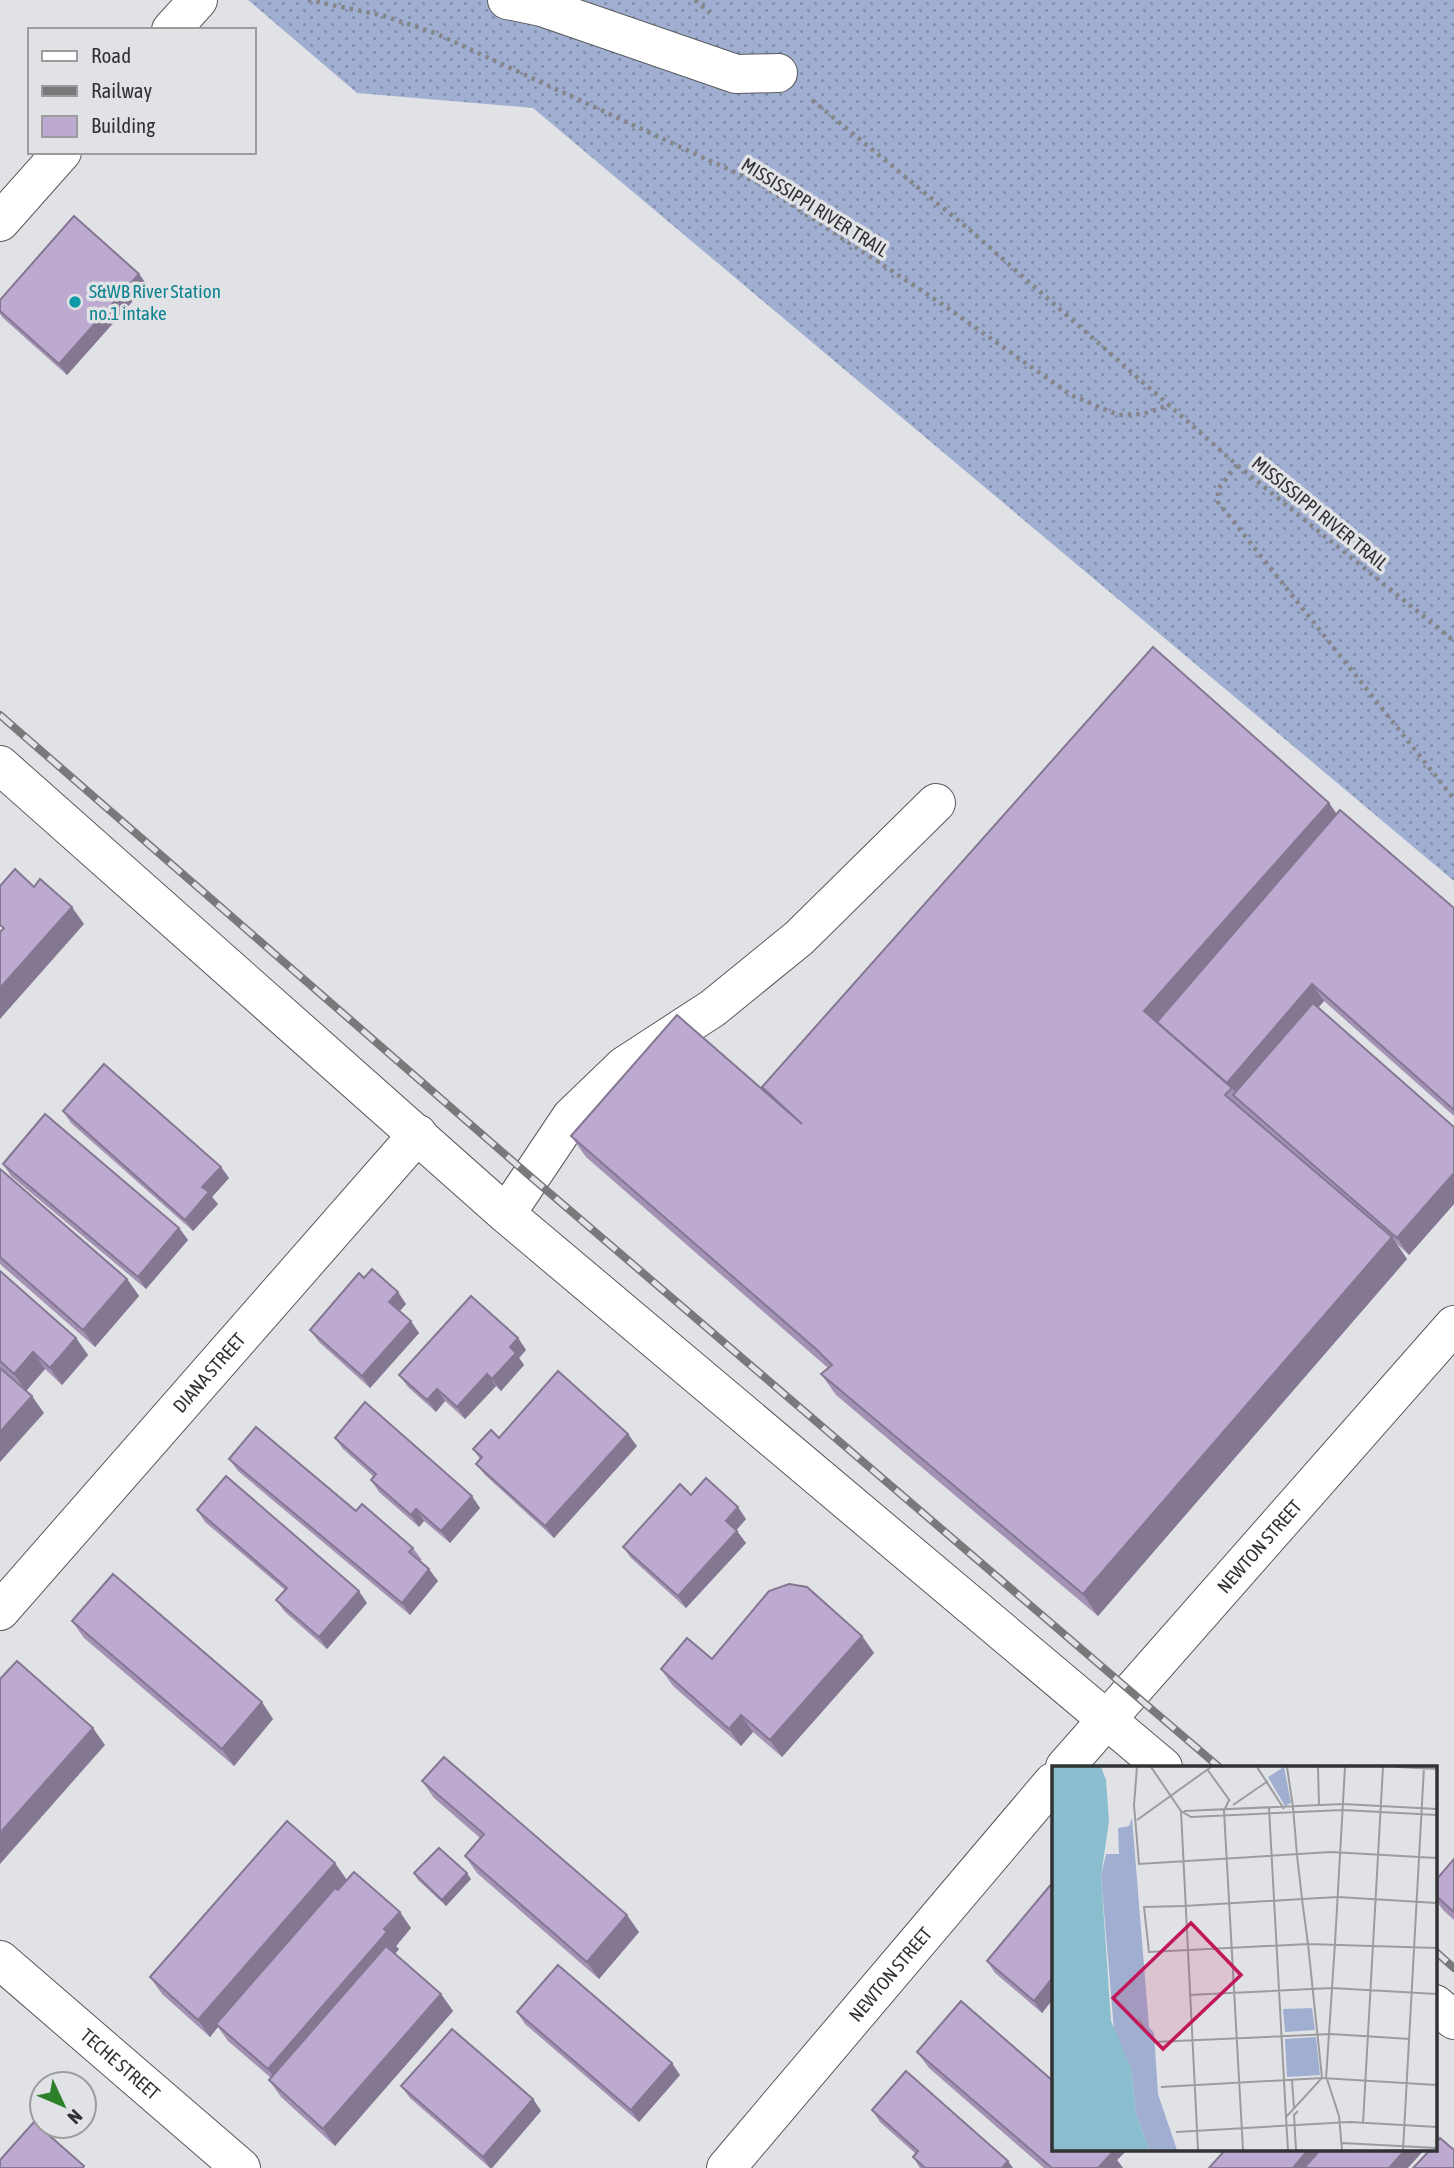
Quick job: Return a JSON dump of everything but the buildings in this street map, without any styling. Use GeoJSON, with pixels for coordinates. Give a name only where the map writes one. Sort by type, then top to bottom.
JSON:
{"type":"FeatureCollection","features":[{"type":"Feature","properties":{"kind":"street"},"geometry":{"type":"LineString","coordinates":[[173,28],[198,0]]}},
{"type":"Feature","properties":{"kind":"street"},"geometry":{"type":"LineString","coordinates":[[507,0],[542,7],[736,74],[778,73]]}},
{"type":"Feature","properties":{"kind":"street"},"geometry":{"type":"LineString","coordinates":[[0,222],[60,154]]}},
{"type":"Feature","properties":{"kind":"street"},"geometry":{"type":"LineString","coordinates":[[0,765],[506,1214],[1162,1766]]}},
{"type":"Feature","properties":{"kind":"street"},"geometry":{"type":"LineString","coordinates":[[506,1214],[571,1117],[624,1066],[713,1008],[799,938],[936,803]]}},
{"type":"Feature","properties":{"kind":"street","name":"DIANA STREET"},"geometry":{"type":"LineString","coordinates":[[0,1611],[418,1134]]}},
{"type":"Feature","properties":{"kind":"street","name":"NEWTON STREET"},"geometry":{"type":"LineString","coordinates":[[1066,1766],[1454,1325]]}},
{"type":"Feature","properties":{"kind":"street","name":"NEWTON STREET"},"geometry":{"type":"LineString","coordinates":[[726,2168],[1052,1783]]}},
{"type":"Feature","properties":{"kind":"street","name":"TECHE STREET"},"geometry":{"type":"LineString","coordinates":[[0,1961],[241,2168]]}},
{"type":"Feature","properties":{"kind":"street"},"geometry":{"type":"LineString","coordinates":[[1436,2005],[1454,2020]]}},
{"type":"Feature","properties":{"kind":"path","name":"MISSISSIPPI RIVER TRAIL"},"geometry":{"type":"LineString","coordinates":[[308,0],[381,15],[435,33],[760,184],[942,304],[1071,395],[1118,415],[1143,414],[1170,404]]}},
{"type":"Feature","properties":{"kind":"path"},"geometry":{"type":"LineString","coordinates":[[695,0],[716,18]]}},
{"type":"Feature","properties":{"kind":"path","name":"MISSISSIPPI RIVER TRAIL"},"geometry":{"type":"LineString","coordinates":[[778,73],[971,231],[1237,465],[1454,640]]}},
{"type":"Feature","properties":{"kind":"path"},"geometry":{"type":"LineString","coordinates":[[1237,465],[1218,489],[1218,502],[1454,799]]}},
{"type":"Feature","properties":{"kind":"shaded area"},"geometry":{"type":"Polygon","coordinates":[[[248,0],[1454,0],[1454,881],[533,108],[357,93],[248,0]]]}},
{"type":"Feature","properties":{"kind":"railway"},"geometry":{"type":"LineString","coordinates":[[0,715],[531,1177],[1218,1766]]}},
{"type":"Feature","properties":{"kind":"railway"},"geometry":{"type":"LineString","coordinates":[[1436,1952],[1454,1968]]}},
{"type":"Feature","properties":{"kind":"place","name":"S&WB River Station no.1 intake"},"geometry":{"type":"Point","coordinates":[75,302]}}]}
